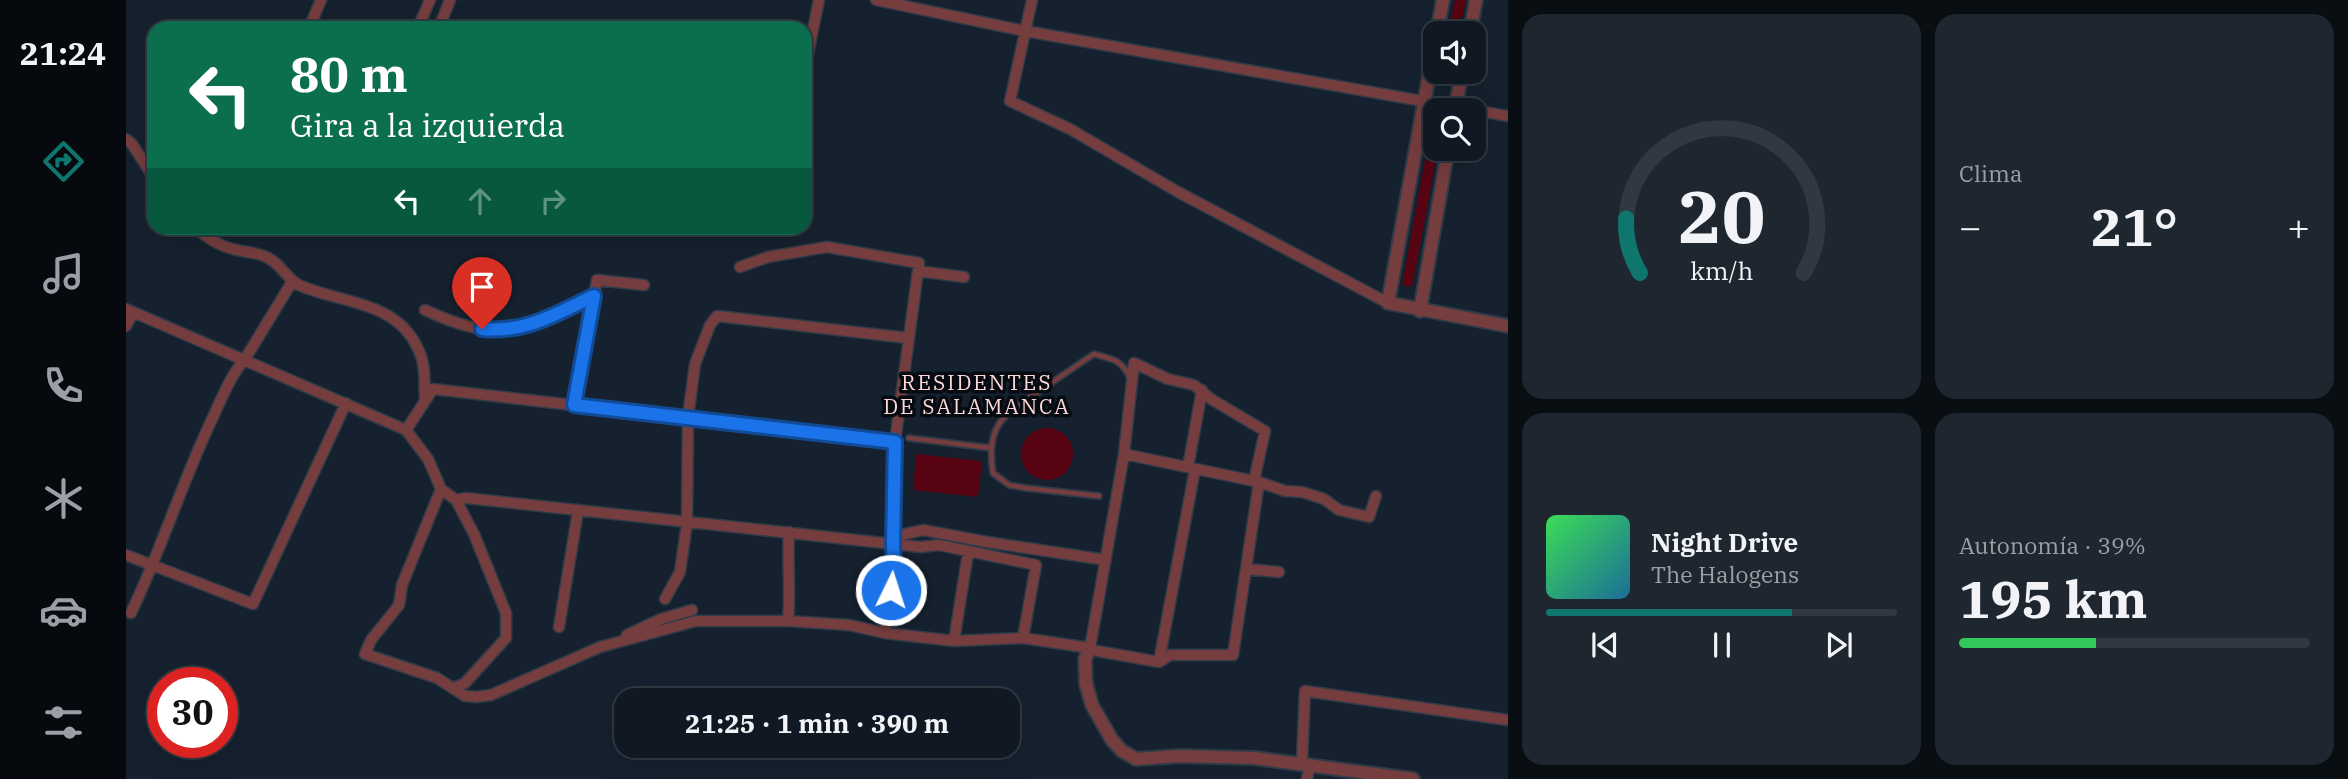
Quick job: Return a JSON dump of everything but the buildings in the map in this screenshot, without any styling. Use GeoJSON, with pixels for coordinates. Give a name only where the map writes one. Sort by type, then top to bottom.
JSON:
{"type":"FeatureCollection","features":[{"type":"Feature","properties":{"kind":"street"},"geometry":{"type":"LineString","coordinates":[[312,21],[321,0]]}},
{"type":"Feature","properties":{"kind":"street"},"geometry":{"type":"LineString","coordinates":[[421,21],[430,0]]}},
{"type":"Feature","properties":{"kind":"street"},"geometry":{"type":"LineString","coordinates":[[442,21],[450,0]]}},
{"type":"Feature","properties":{"kind":"street"},"geometry":{"type":"LineString","coordinates":[[812,34],[819,0]]}},
{"type":"Feature","properties":{"kind":"street"},"geometry":{"type":"LineString","coordinates":[[876,0],[1025,32],[1423,100]]}},
{"type":"Feature","properties":{"kind":"street"},"geometry":{"type":"LineString","coordinates":[[1032,0],[1010,101],[1070,130],[1178,192],[1388,303],[1508,326]]}},
{"type":"Feature","properties":{"kind":"street"},"geometry":{"type":"LineString","coordinates":[[1439,21],[1443,0]]}},
{"type":"Feature","properties":{"kind":"street"},"geometry":{"type":"LineString","coordinates":[[1472,21],[1476,0]]}},
{"type":"Feature","properties":{"kind":"street"},"geometry":{"type":"LineString","coordinates":[[1388,303],[1423,106]]}},
{"type":"Feature","properties":{"kind":"street"},"geometry":{"type":"LineString","coordinates":[[1486,113],[1508,116]]}},
{"type":"Feature","properties":{"kind":"street"},"geometry":{"type":"LineString","coordinates":[[126,139],[147,167]]}},
{"type":"Feature","properties":{"kind":"street"},"geometry":{"type":"LineString","coordinates":[[1420,311],[1446,161]]}},
{"type":"Feature","properties":{"kind":"street"},"geometry":{"type":"LineString","coordinates":[[205,235],[234,250],[267,257],[283,269],[292,282],[316,292],[385,312],[401,326],[420,352],[424,369],[425,400]]}},
{"type":"Feature","properties":{"kind":"street"},"geometry":{"type":"LineString","coordinates":[[740,267],[768,257],[827,247],[919,263],[895,442],[894,569],[885,633]]}},
{"type":"Feature","properties":{"kind":"street"},"geometry":{"type":"LineString","coordinates":[[918,271],[964,277]]}},
{"type":"Feature","properties":{"kind":"street"},"geometry":{"type":"LineString","coordinates":[[574,405],[597,280],[644,285]]}},
{"type":"Feature","properties":{"kind":"street"},"geometry":{"type":"LineString","coordinates":[[131,613],[154,566],[200,444],[236,369],[245,359],[292,282]]}},
{"type":"Feature","properties":{"kind":"street"},"geometry":{"type":"LineString","coordinates":[[425,310],[467,328],[514,330],[594,296]]}},
{"type":"Feature","properties":{"kind":"street"},"geometry":{"type":"LineString","coordinates":[[126,326],[129,311],[406,430],[428,459],[441,489],[456,500],[474,534],[506,614],[506,638],[464,683],[454,688]]}},
{"type":"Feature","properties":{"kind":"street"},"geometry":{"type":"LineString","coordinates":[[665,599],[680,572],[687,523],[688,418],[695,364],[710,325],[717,316],[908,338]]}},
{"type":"Feature","properties":{"kind":"street"},"geometry":{"type":"LineString","coordinates":[[600,647],[696,621],[788,621],[849,625],[885,633],[954,641],[1023,638],[1090,648],[1097,652],[1159,662],[1170,655],[1233,656],[1265,431],[1211,399],[1194,385],[1168,379],[1134,363],[1124,454],[1090,648],[1085,659],[1086,684],[1091,705],[1112,740],[1122,751],[1136,759],[1179,756],[1254,758],[1413,779]]}},
{"type":"Feature","properties":{"kind":"street"},"geometry":{"type":"LineString","coordinates":[[406,430],[433,389],[895,442]]}},
{"type":"Feature","properties":{"kind":"street"},"geometry":{"type":"LineString","coordinates":[[1159,662],[1192,468],[1202,390]]}},
{"type":"Feature","properties":{"kind":"street"},"geometry":{"type":"LineString","coordinates":[[126,555],[253,604],[346,403]]}},
{"type":"Feature","properties":{"kind":"street"},"geometry":{"type":"LineString","coordinates":[[1124,454],[1256,482],[1285,491],[1302,492],[1324,499],[1339,510],[1369,517],[1376,496]]}},
{"type":"Feature","properties":{"kind":"street"},"geometry":{"type":"LineString","coordinates":[[441,489],[402,585],[399,605],[372,640],[365,654],[437,678],[465,696],[491,695],[661,619],[692,610]]}},
{"type":"Feature","properties":{"kind":"street"},"geometry":{"type":"LineString","coordinates":[[456,500],[466,498],[921,547],[939,545],[1037,565],[1026,611],[1023,638]]}},
{"type":"Feature","properties":{"kind":"street"},"geometry":{"type":"LineString","coordinates":[[559,628],[578,511]]}},
{"type":"Feature","properties":{"kind":"street"},"geometry":{"type":"LineString","coordinates":[[893,544],[901,535],[923,530],[1106,560]]}},
{"type":"Feature","properties":{"kind":"street"},"geometry":{"type":"LineString","coordinates":[[788,621],[791,596],[789,532]]}},
{"type":"Feature","properties":{"kind":"street"},"geometry":{"type":"LineString","coordinates":[[954,641],[968,553]]}},
{"type":"Feature","properties":{"kind":"street"},"geometry":{"type":"LineString","coordinates":[[1246,569],[1279,572]]}},
{"type":"Feature","properties":{"kind":"street"},"geometry":{"type":"LineString","coordinates":[[1307,779],[1304,691],[1508,720]]}},
{"type":"Feature","properties":{"kind":"lane"},"geometry":{"type":"LineString","coordinates":[[1099,496],[1009,485],[993,473],[991,448],[1001,420],[1013,407],[1094,354],[1124,366],[1132,382]]}},
{"type":"Feature","properties":{"kind":"lane"},"geometry":{"type":"LineString","coordinates":[[909,438],[991,448]]}},
{"type":"Feature","properties":{"kind":"shaded area"},"geometry":{"type":"Polygon","coordinates":[[[1455,0],[1466,0],[1462,21],[1451,21],[1455,0]]]}},
{"type":"Feature","properties":{"kind":"shaded area"},"geometry":{"type":"Polygon","coordinates":[[[1425,161],[1436,161],[1412,287],[1402,285],[1425,161]]]}},
{"type":"Feature","properties":{"kind":"shaded area"},"geometry":{"type":"Polygon","coordinates":[[[1047,428],[1057,430],[1065,436],[1071,444],[1071,464],[1065,472],[1057,478],[1047,480],[1037,478],[1029,472],[1023,464],[1021,454],[1023,444],[1029,436],[1037,430],[1047,428]]]}},
{"type":"Feature","properties":{"kind":"shaded area"},"geometry":{"type":"Polygon","coordinates":[[[916,454],[982,461],[978,497],[913,490],[916,454]]]}},
{"type":"Feature","properties":{"kind":"district","name":"RESIDENTES DE SALAMANCA"},"geometry":{"type":"Point","coordinates":[977,394]}},
{"type":"Feature","properties":{"kind":"route"},"geometry":{"type":"LineString","coordinates":[[482,329],[514,330],[528,326],[594,296],[574,405],[895,442],[894,569],[891,590]]}}]}
